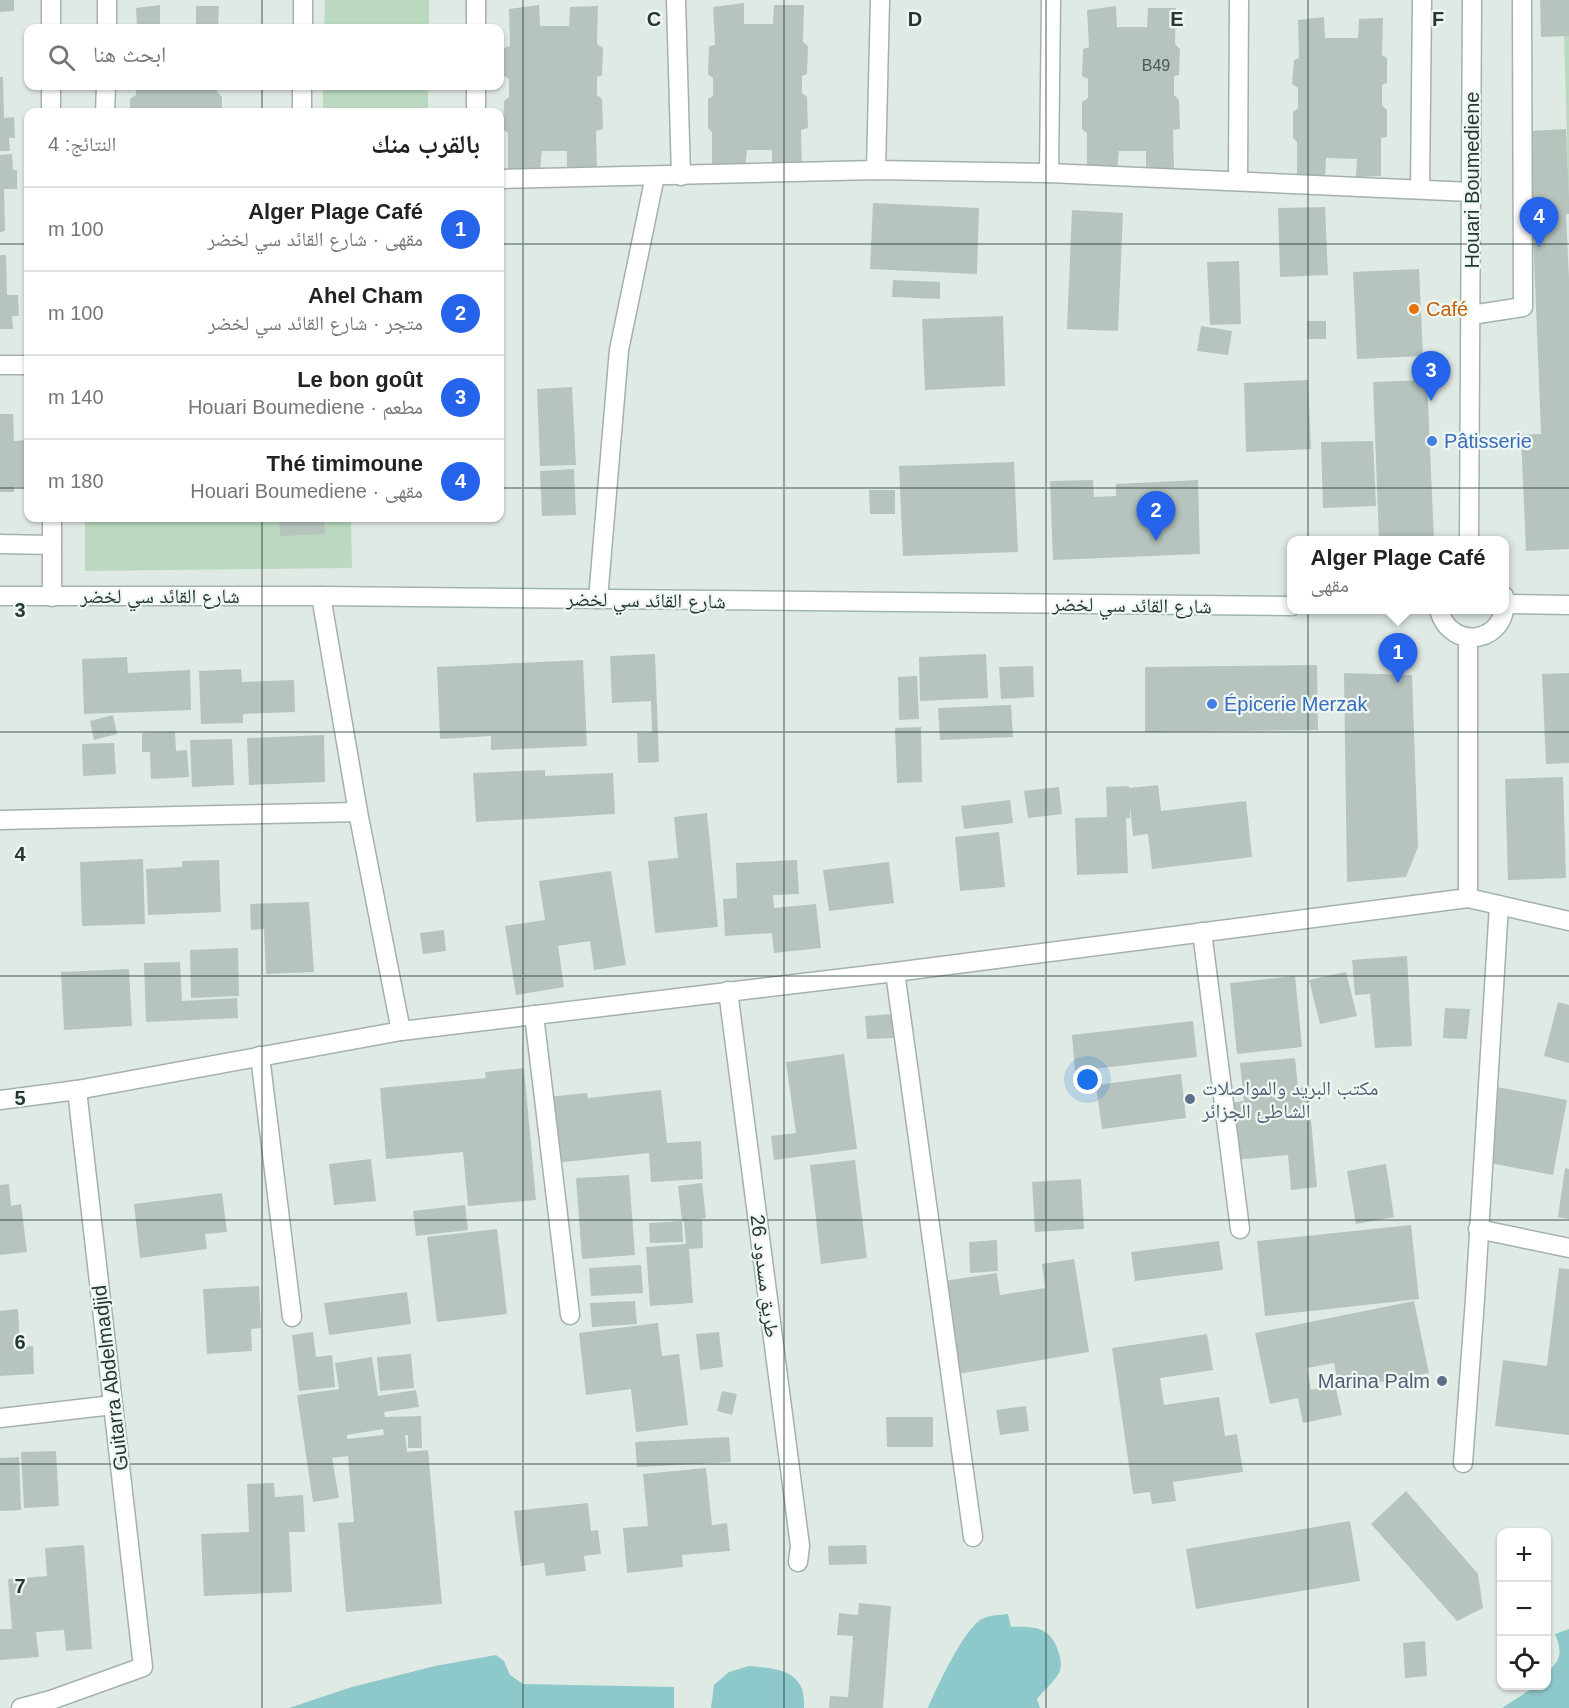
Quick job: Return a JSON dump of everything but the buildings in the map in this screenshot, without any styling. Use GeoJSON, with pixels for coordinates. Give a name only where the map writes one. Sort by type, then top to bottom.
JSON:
{"type":"FeatureCollection","features":[{"type":"Feature","properties":{"kind":"street"},"geometry":{"type":"LineString","coordinates":[[51,0],[51,24]]}},
{"type":"Feature","properties":{"kind":"street"},"geometry":{"type":"LineString","coordinates":[[107,0],[107,24]]}},
{"type":"Feature","properties":{"kind":"street"},"geometry":{"type":"LineString","coordinates":[[303,0],[303,24]]}},
{"type":"Feature","properties":{"kind":"street"},"geometry":{"type":"LineString","coordinates":[[476,0],[476,24]]}},
{"type":"Feature","properties":{"kind":"street"},"geometry":{"type":"LineString","coordinates":[[676,0],[681,176]]}},
{"type":"Feature","properties":{"kind":"street"},"geometry":{"type":"LineString","coordinates":[[876,170],[880,0]]}},
{"type":"Feature","properties":{"kind":"street"},"geometry":{"type":"LineString","coordinates":[[1049,173],[1051,0]]}},
{"type":"Feature","properties":{"kind":"street"},"geometry":{"type":"LineString","coordinates":[[1238,181],[1239,0]]}},
{"type":"Feature","properties":{"kind":"street"},"geometry":{"type":"LineString","coordinates":[[1419,189],[1422,0]]}},
{"type":"Feature","properties":{"kind":"street","name":"Houari Boumediene"},"geometry":{"type":"LineString","coordinates":[[1469,536],[1472,0]]}},
{"type":"Feature","properties":{"kind":"street"},"geometry":{"type":"LineString","coordinates":[[1471,315],[1523,307],[1522,0]]}},
{"type":"Feature","properties":{"kind":"street"},"geometry":{"type":"LineString","coordinates":[[51,90],[51,108]]}},
{"type":"Feature","properties":{"kind":"street"},"geometry":{"type":"LineString","coordinates":[[105,108],[106,90]]}},
{"type":"Feature","properties":{"kind":"street"},"geometry":{"type":"LineString","coordinates":[[302,90],[302,108]]}},
{"type":"Feature","properties":{"kind":"street"},"geometry":{"type":"LineString","coordinates":[[476,90],[476,108]]}},
{"type":"Feature","properties":{"kind":"street"},"geometry":{"type":"LineString","coordinates":[[504,179],[876,170],[1049,173],[1472,192]]}},
{"type":"Feature","properties":{"kind":"street"},"geometry":{"type":"LineString","coordinates":[[598,599],[619,350],[656,176]]}},
{"type":"Feature","properties":{"kind":"street"},"geometry":{"type":"LineString","coordinates":[[0,365],[24,365]]}},
{"type":"Feature","properties":{"kind":"street"},"geometry":{"type":"LineString","coordinates":[[52,522],[52,597]]}},
{"type":"Feature","properties":{"kind":"street"},"geometry":{"type":"LineString","coordinates":[[0,544],[52,545]]}},
{"type":"Feature","properties":{"kind":"street","name":"شارع القائد سي لخضر"},"geometry":{"type":"LineString","coordinates":[[0,596],[321,596],[1287,606]]}},
{"type":"Feature","properties":{"kind":"street"},"geometry":{"type":"LineString","coordinates":[[321,596],[358,812],[401,1031]]}},
{"type":"Feature","properties":{"kind":"street"},"geometry":{"type":"LineString","coordinates":[[1509,600],[1569,605]]}},
{"type":"Feature","properties":{"kind":"street"},"geometry":{"type":"LineString","coordinates":[[1441,614],[1448,627],[1468,638],[1490,633],[1498,626],[1504,614]]}},
{"type":"Feature","properties":{"kind":"street"},"geometry":{"type":"LineString","coordinates":[[1468,638],[1468,898]]}},
{"type":"Feature","properties":{"kind":"street"},"geometry":{"type":"LineString","coordinates":[[0,819],[358,812]]}},
{"type":"Feature","properties":{"kind":"street"},"geometry":{"type":"LineString","coordinates":[[0,1100],[76,1090],[401,1031],[895,972],[1468,898],[1569,921]]}},
{"type":"Feature","properties":{"kind":"street"},"geometry":{"type":"LineString","coordinates":[[1463,1463],[1499,905]]}},
{"type":"Feature","properties":{"kind":"street"},"geometry":{"type":"LineString","coordinates":[[1202,932],[1240,1229]]}},
{"type":"Feature","properties":{"kind":"street"},"geometry":{"type":"LineString","coordinates":[[895,972],[973,1537]]}},
{"type":"Feature","properties":{"kind":"street","name":"طريق مسدود 26"},"geometry":{"type":"LineString","coordinates":[[729,991],[800,1546],[798,1562]]}},
{"type":"Feature","properties":{"kind":"street"},"geometry":{"type":"LineString","coordinates":[[534,1015],[570,1315]]}},
{"type":"Feature","properties":{"kind":"street"},"geometry":{"type":"LineString","coordinates":[[260,1056],[292,1317]]}},
{"type":"Feature","properties":{"kind":"street","name":"Guitarra Abdelmadjid"},"geometry":{"type":"LineString","coordinates":[[21,1708],[51,1700],[143,1667],[76,1090]]}},
{"type":"Feature","properties":{"kind":"street"},"geometry":{"type":"LineString","coordinates":[[1478,1228],[1569,1248]]}},
{"type":"Feature","properties":{"kind":"street"},"geometry":{"type":"LineString","coordinates":[[0,1418],[113,1405]]}},
{"type":"Feature","properties":{"kind":"green space"},"geometry":{"type":"Polygon","coordinates":[[[325,0],[429,0],[429,24],[324,24],[325,0]]]}},
{"type":"Feature","properties":{"kind":"green space"},"geometry":{"type":"Polygon","coordinates":[[[1563,0],[1569,0],[1569,214],[1563,0]]]}},
{"type":"Feature","properties":{"kind":"green space"},"geometry":{"type":"Polygon","coordinates":[[[323,90],[428,90],[428,108],[323,108],[323,90]]]}},
{"type":"Feature","properties":{"kind":"green space"},"geometry":{"type":"Polygon","coordinates":[[[85,522],[351,522],[352,568],[85,571],[85,522]]]}},
{"type":"Feature","properties":{"kind":"water"},"geometry":{"type":"Polygon","coordinates":[[[1008,1614],[1011,1627],[1041,1630],[1052,1638],[1056,1645],[1061,1664],[1060,1671],[1037,1699],[1040,1708],[928,1708],[952,1658],[969,1632],[984,1618],[1008,1614]]]}},
{"type":"Feature","properties":{"kind":"water"},"geometry":{"type":"Polygon","coordinates":[[[1569,1629],[1569,1708],[1502,1708],[1530,1690],[1551,1690],[1551,1669],[1560,1653],[1555,1634],[1569,1629]]]}},
{"type":"Feature","properties":{"kind":"water"},"geometry":{"type":"Polygon","coordinates":[[[496,1655],[504,1661],[510,1675],[523,1684],[674,1687],[674,1708],[289,1708],[352,1687],[435,1666],[496,1655]]]}},
{"type":"Feature","properties":{"kind":"water"},"geometry":{"type":"Polygon","coordinates":[[[749,1666],[780,1670],[793,1677],[802,1689],[804,1708],[711,1708],[714,1685],[729,1672],[749,1666]]]}},
{"type":"Feature","properties":{"kind":"place","name":"Thé timimoune"},"geometry":{"type":"Point","coordinates":[1539,247]}},
{"type":"Feature","properties":{"kind":"place","name":"Café"},"geometry":{"type":"Point","coordinates":[1414,309]}},
{"type":"Feature","properties":{"kind":"place","name":"Le bon goût"},"geometry":{"type":"Point","coordinates":[1431,401]}},
{"type":"Feature","properties":{"kind":"place","name":"Pâtisserie"},"geometry":{"type":"Point","coordinates":[1432,441]}},
{"type":"Feature","properties":{"kind":"place","name":"Ahel Cham"},"geometry":{"type":"Point","coordinates":[1156,541]}},
{"type":"Feature","properties":{"kind":"place","name":"Alger Plage Café"},"geometry":{"type":"Point","coordinates":[1398,683]}},
{"type":"Feature","properties":{"kind":"place","name":"Épicerie Merzak"},"geometry":{"type":"Point","coordinates":[1212,704]}},
{"type":"Feature","properties":{"kind":"place","name":"مكتب البريد والمواصلات الشاطئ الجزائر"},"geometry":{"type":"Point","coordinates":[1190,1099]}},
{"type":"Feature","properties":{"kind":"place","name":"Marina Palm"},"geometry":{"type":"Point","coordinates":[1442,1381]}}]}
